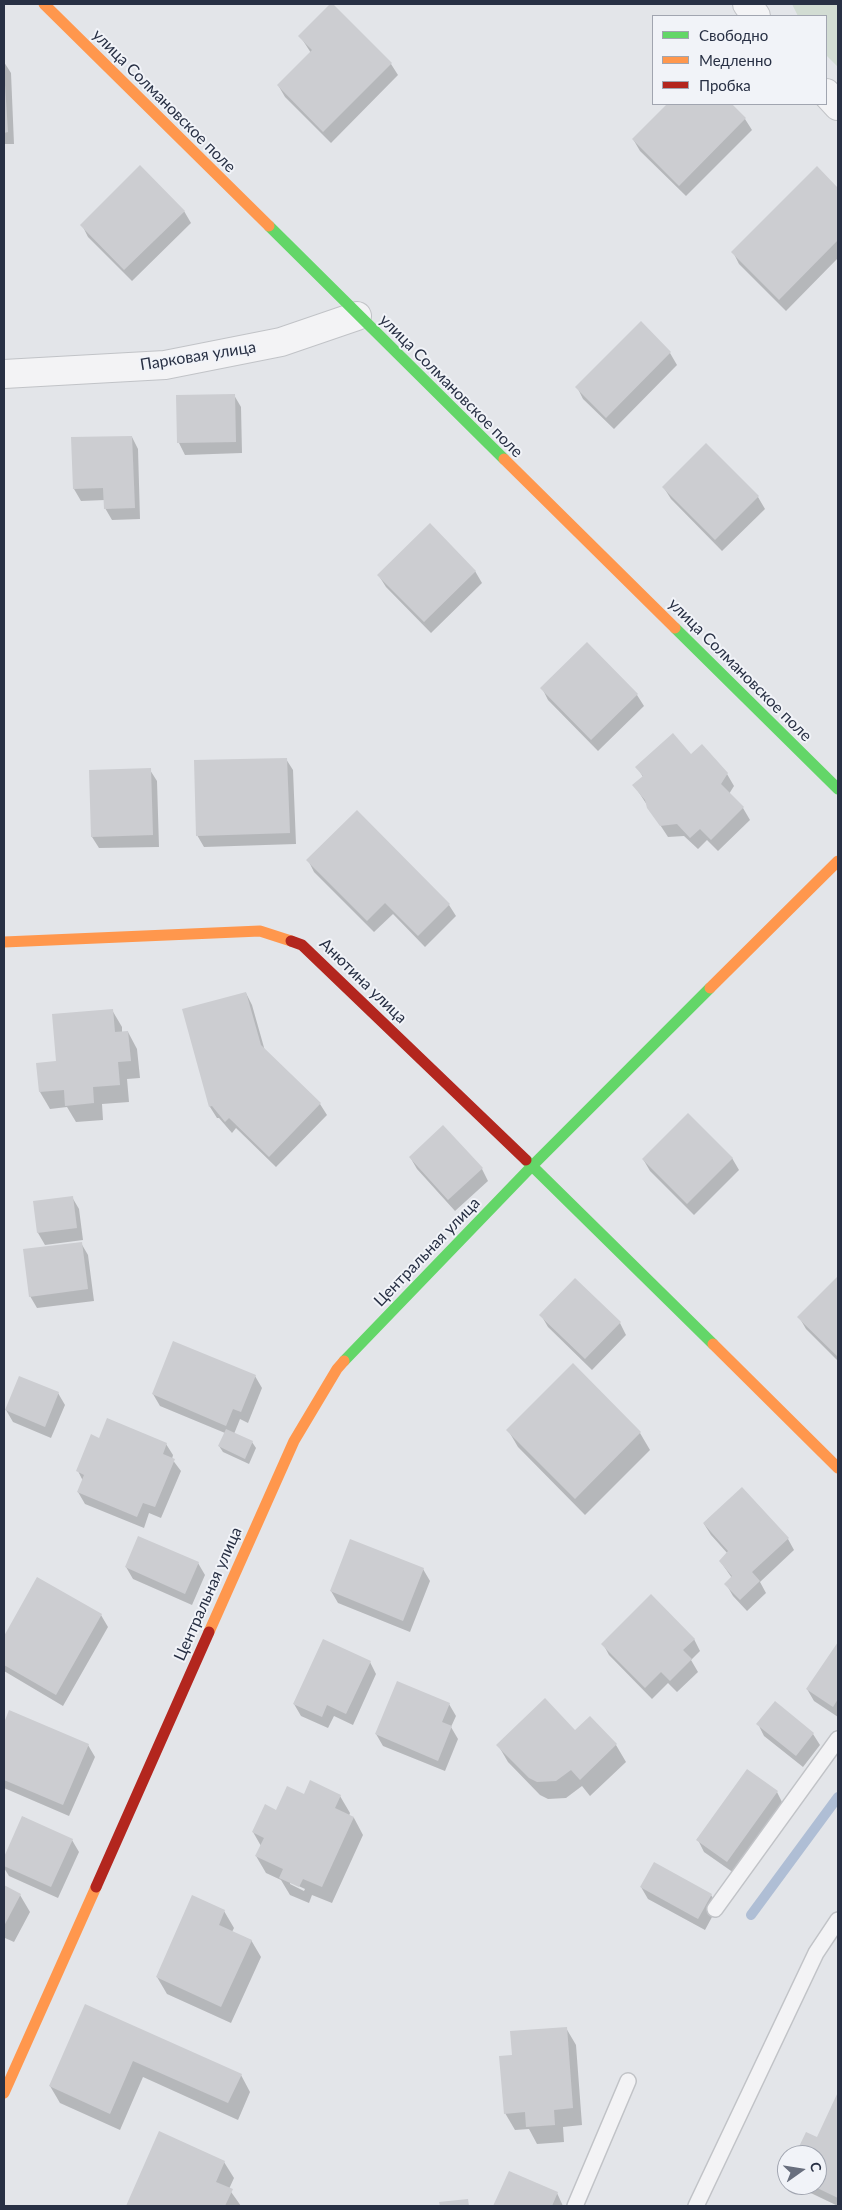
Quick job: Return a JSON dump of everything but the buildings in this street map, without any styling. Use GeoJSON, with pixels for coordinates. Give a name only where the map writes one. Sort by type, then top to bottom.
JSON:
{"type":"FeatureCollection","features":[{"type":"Feature","properties":{"kind":"street","name":"улица Солмановское поле"},"geometry":{"type":"LineString","coordinates":[[44,4],[838,789]]}},
{"type":"Feature","properties":{"kind":"street"},"geometry":{"type":"LineString","coordinates":[[748,4],[755,15]]}},
{"type":"Feature","properties":{"kind":"street"},"geometry":{"type":"LineString","coordinates":[[827,94],[838,106]]}},
{"type":"Feature","properties":{"kind":"street","name":"Парковая улица"},"geometry":{"type":"LineString","coordinates":[[4,374],[164,365],[280,342],[358,316]]}},
{"type":"Feature","properties":{"kind":"street","name":"Центральная улица"},"geometry":{"type":"LineString","coordinates":[[4,2093],[294,1441],[337,1369],[532,1166],[838,860]]}},
{"type":"Feature","properties":{"kind":"street","name":"Анютина улица"},"geometry":{"type":"LineString","coordinates":[[4,942],[260,931],[302,945],[532,1166],[838,1468]]}},
{"type":"Feature","properties":{"kind":"lane"},"geometry":{"type":"LineString","coordinates":[[715,1909],[838,1739]]}},
{"type":"Feature","properties":{"kind":"lane"},"geometry":{"type":"LineString","coordinates":[[696,2206],[816,1953],[838,1920]]}},
{"type":"Feature","properties":{"kind":"lane"},"geometry":{"type":"LineString","coordinates":[[575,2206],[628,2080]]}},
{"type":"Feature","properties":{"kind":"shaded area"},"geometry":{"type":"Polygon","coordinates":[[[792,4],[838,4],[838,67],[827,56],[827,15],[798,15],[792,4]]]}},
{"type":"Feature","properties":{"kind":"waterway"},"geometry":{"type":"LineString","coordinates":[[751,1915],[838,1797]]}},
{"type":"Feature","properties":{"kind":"traffic: fast"},"geometry":{"type":"LineString","coordinates":[[269,226],[504,459]]}},
{"type":"Feature","properties":{"kind":"traffic: fast"},"geometry":{"type":"LineString","coordinates":[[675,628],[838,789]]}},
{"type":"Feature","properties":{"kind":"traffic: fast"},"geometry":{"type":"LineString","coordinates":[[344,1361],[532,1166],[710,988]]}},
{"type":"Feature","properties":{"kind":"traffic: fast"},"geometry":{"type":"LineString","coordinates":[[526,1160],[713,1344]]}},
{"type":"Feature","properties":{"kind":"traffic: slow"},"geometry":{"type":"LineString","coordinates":[[44,4],[269,226]]}},
{"type":"Feature","properties":{"kind":"traffic: slow"},"geometry":{"type":"LineString","coordinates":[[504,459],[675,628]]}},
{"type":"Feature","properties":{"kind":"traffic: slow"},"geometry":{"type":"LineString","coordinates":[[710,988],[838,861]]}},
{"type":"Feature","properties":{"kind":"traffic: slow"},"geometry":{"type":"LineString","coordinates":[[4,942],[260,931],[291,941]]}},
{"type":"Feature","properties":{"kind":"traffic: slow"},"geometry":{"type":"LineString","coordinates":[[713,1344],[838,1468]]}},
{"type":"Feature","properties":{"kind":"traffic: slow"},"geometry":{"type":"LineString","coordinates":[[209,1632],[294,1441],[337,1369],[344,1361]]}},
{"type":"Feature","properties":{"kind":"traffic: slow"},"geometry":{"type":"LineString","coordinates":[[4,2093],[96,1887]]}},
{"type":"Feature","properties":{"kind":"traffic: jam"},"geometry":{"type":"LineString","coordinates":[[291,941],[302,945],[526,1160]]}},
{"type":"Feature","properties":{"kind":"traffic: jam"},"geometry":{"type":"LineString","coordinates":[[96,1887],[209,1632]]}}]}
